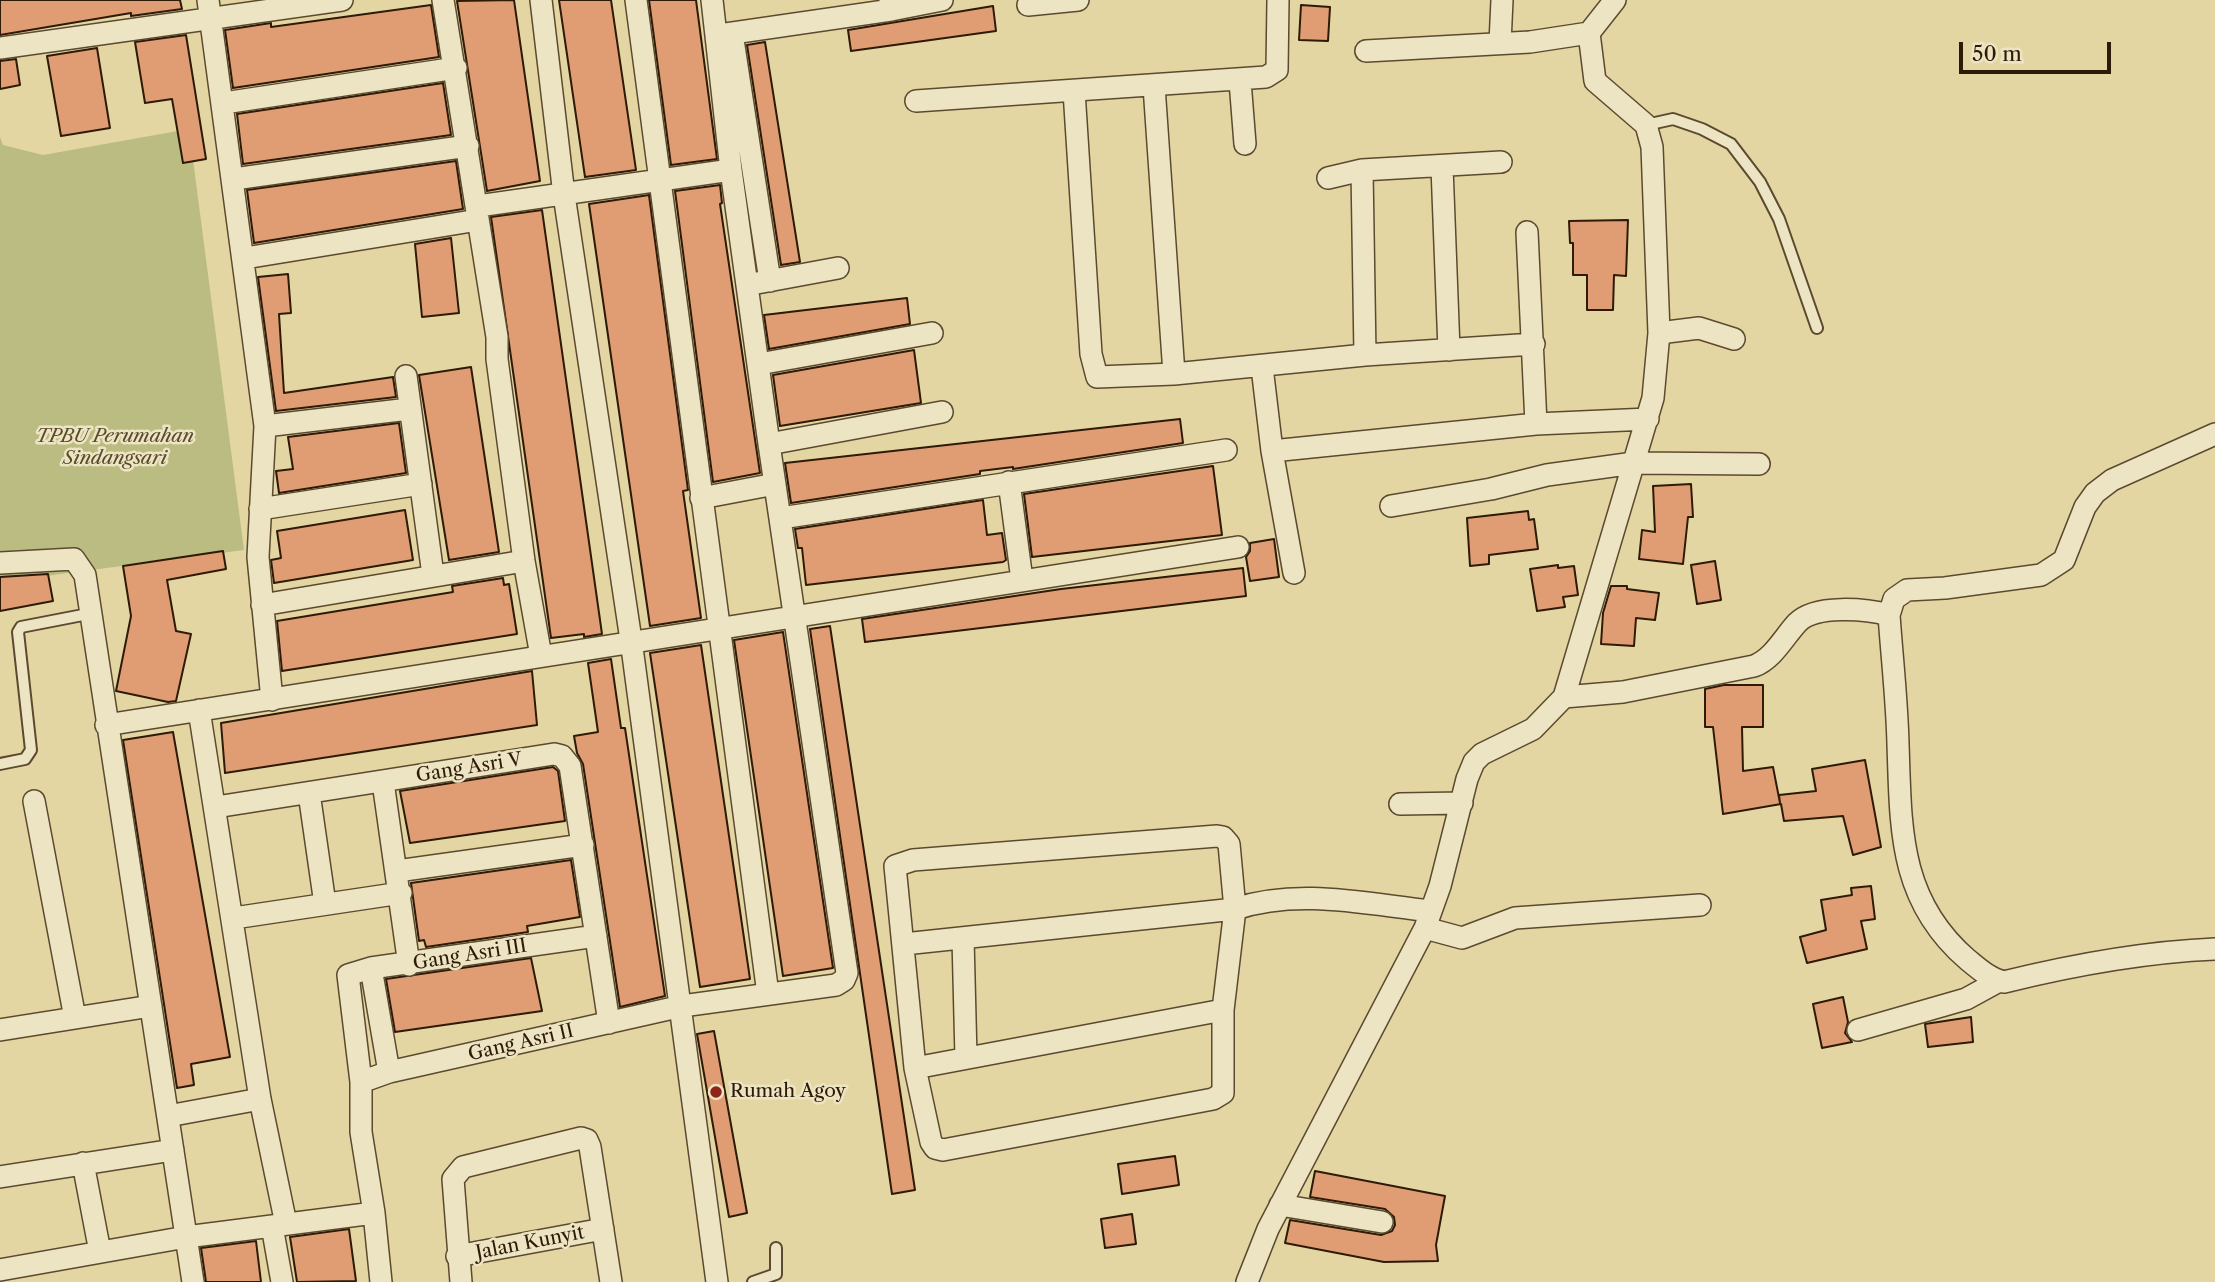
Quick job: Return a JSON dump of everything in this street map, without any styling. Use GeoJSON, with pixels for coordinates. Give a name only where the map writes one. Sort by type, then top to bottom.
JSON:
{"type":"FeatureCollection","features":[{"type":"Feature","properties":{"kind":"street"},"geometry":{"type":"LineString","coordinates":[[0,48],[210,10],[342,0]]}},
{"type":"Feature","properties":{"kind":"street"},"geometry":{"type":"LineString","coordinates":[[443,0],[498,337],[496,359],[524,561],[541,656]]}},
{"type":"Feature","properties":{"kind":"street"},"geometry":{"type":"LineString","coordinates":[[541,0],[564,195],[631,640],[717,1282]]}},
{"type":"Feature","properties":{"kind":"street"},"geometry":{"type":"LineString","coordinates":[[636,0],[768,995]]}},
{"type":"Feature","properties":{"kind":"street"},"geometry":{"type":"LineString","coordinates":[[712,0],[724,34],[770,281]]}},
{"type":"Feature","properties":{"kind":"street"},"geometry":{"type":"LineString","coordinates":[[724,34],[891,5],[942,0]]}},
{"type":"Feature","properties":{"kind":"street"},"geometry":{"type":"LineString","coordinates":[[1028,5],[1078,0]]}},
{"type":"Feature","properties":{"kind":"street"},"geometry":{"type":"LineString","coordinates":[[916,101],[1240,81],[1266,77],[1277,69],[1278,0]]}},
{"type":"Feature","properties":{"kind":"street"},"geometry":{"type":"LineString","coordinates":[[1500,43],[1502,0]]}},
{"type":"Feature","properties":{"kind":"street"},"geometry":{"type":"LineString","coordinates":[[1366,51],[1500,43],[1588,33],[1615,0]]}},
{"type":"Feature","properties":{"kind":"street"},"geometry":{"type":"LineString","coordinates":[[210,10],[245,258],[265,426],[258,557],[272,700]]}},
{"type":"Feature","properties":{"kind":"street"},"geometry":{"type":"LineString","coordinates":[[1247,1282],[1280,1205],[1428,920],[1462,803],[1466,779],[1478,758],[1533,729],[1564,696],[1648,419],[1659,333],[1652,147],[1646,125],[1595,81],[1588,33]]}},
{"type":"Feature","properties":{"kind":"street"},"geometry":{"type":"LineString","coordinates":[[724,34],[731,170],[796,617]]}},
{"type":"Feature","properties":{"kind":"street"},"geometry":{"type":"LineString","coordinates":[[224,103],[456,68]]}},
{"type":"Feature","properties":{"kind":"street"},"geometry":{"type":"LineString","coordinates":[[1240,81],[1245,144]]}},
{"type":"Feature","properties":{"kind":"street"},"geometry":{"type":"LineString","coordinates":[[1154,86],[1174,374]]}},
{"type":"Feature","properties":{"kind":"street"},"geometry":{"type":"LineString","coordinates":[[1074,91],[1093,369],[1097,377],[1108,379],[1262,367],[1365,355],[1534,344]]}},
{"type":"Feature","properties":{"kind":"street"},"geometry":{"type":"LineString","coordinates":[[234,179],[468,146]]}},
{"type":"Feature","properties":{"kind":"street"},"geometry":{"type":"LineString","coordinates":[[1328,178],[1362,170],[1501,162]]}},
{"type":"Feature","properties":{"kind":"street"},"geometry":{"type":"LineString","coordinates":[[1442,167],[1449,350]]}},
{"type":"Feature","properties":{"kind":"street"},"geometry":{"type":"LineString","coordinates":[[245,258],[564,195],[731,170]]}},
{"type":"Feature","properties":{"kind":"street"},"geometry":{"type":"LineString","coordinates":[[1362,170],[1365,355]]}},
{"type":"Feature","properties":{"kind":"street"},"geometry":{"type":"LineString","coordinates":[[1527,232],[1536,424]]}},
{"type":"Feature","properties":{"kind":"street"},"geometry":{"type":"LineString","coordinates":[[748,285],[838,268]]}},
{"type":"Feature","properties":{"kind":"street"},"geometry":{"type":"LineString","coordinates":[[1659,333],[1699,328],[1734,339]]}},
{"type":"Feature","properties":{"kind":"street"},"geometry":{"type":"LineString","coordinates":[[759,364],[932,333]]}},
{"type":"Feature","properties":{"kind":"street"},"geometry":{"type":"LineString","coordinates":[[1262,367],[1272,451],[1294,573]]}},
{"type":"Feature","properties":{"kind":"street"},"geometry":{"type":"LineString","coordinates":[[406,376],[433,575]]}},
{"type":"Feature","properties":{"kind":"street"},"geometry":{"type":"LineString","coordinates":[[265,426],[409,409]]}},
{"type":"Feature","properties":{"kind":"street"},"geometry":{"type":"LineString","coordinates":[[769,444],[942,412]]}},
{"type":"Feature","properties":{"kind":"street"},"geometry":{"type":"LineString","coordinates":[[1272,451],[1536,424],[1648,419]]}},
{"type":"Feature","properties":{"kind":"street"},"geometry":{"type":"LineString","coordinates":[[1999,981],[1961,953],[1931,921],[1912,877],[1899,820],[1898,741],[1889,615],[1894,599],[1907,590],[1945,589],[2041,575],[2064,560],[2085,507],[2095,493],[2112,480],[2215,433]]}},
{"type":"Feature","properties":{"kind":"street"},"geometry":{"type":"LineString","coordinates":[[781,518],[1226,450]]}},
{"type":"Feature","properties":{"kind":"street"},"geometry":{"type":"LineString","coordinates":[[1391,506],[1491,489],[1547,475],[1634,463],[1759,464]]}},
{"type":"Feature","properties":{"kind":"street"},"geometry":{"type":"LineString","coordinates":[[1009,482],[1022,580]]}},
{"type":"Feature","properties":{"kind":"street"},"geometry":{"type":"LineString","coordinates":[[260,509],[421,484]]}},
{"type":"Feature","properties":{"kind":"street"},"geometry":{"type":"LineString","coordinates":[[701,498],[775,484]]}},
{"type":"Feature","properties":{"kind":"street"},"geometry":{"type":"LineString","coordinates":[[106,725],[631,640],[796,617],[1238,547]]}},
{"type":"Feature","properties":{"kind":"street"},"geometry":{"type":"LineString","coordinates":[[0,563],[74,559],[85,575],[88,614],[193,1282]]}},
{"type":"Feature","properties":{"kind":"street"},"geometry":{"type":"LineString","coordinates":[[261,605],[524,561]]}},
{"type":"Feature","properties":{"kind":"street"},"geometry":{"type":"LineString","coordinates":[[1564,696],[1623,692],[1755,666],[1767,660],[1798,622],[1810,615],[1863,608],[1889,615]]}},
{"type":"Feature","properties":{"kind":"street","name":"Gang Asri II"},"geometry":{"type":"LineString","coordinates":[[361,1082],[389,1072],[682,1006],[836,985],[844,980],[847,973],[796,617]]}},
{"type":"Feature","properties":{"kind":"street"},"geometry":{"type":"LineString","coordinates":[[199,710],[234,918],[279,1225],[282,1282]]}},
{"type":"Feature","properties":{"kind":"street","name":"Gang Asri V"},"geometry":{"type":"LineString","coordinates":[[216,807],[554,754],[562,756],[570,766],[583,845]]}},
{"type":"Feature","properties":{"kind":"street"},"geometry":{"type":"LineString","coordinates":[[383,782],[401,893],[409,965]]}},
{"type":"Feature","properties":{"kind":"street"},"geometry":{"type":"LineString","coordinates":[[309,793],[325,904]]}},
{"type":"Feature","properties":{"kind":"street"},"geometry":{"type":"LineString","coordinates":[[34,801],[75,1018]]}},
{"type":"Feature","properties":{"kind":"street"},"geometry":{"type":"LineString","coordinates":[[1400,804],[1462,803]]}},
{"type":"Feature","properties":{"kind":"street"},"geometry":{"type":"LineString","coordinates":[[1221,836],[1229,844],[1235,909],[1223,1010],[1223,1093],[1219,1097],[1199,1102],[939,1150],[931,1142],[915,1068],[904,944],[894,870],[898,863],[1221,836]]}},
{"type":"Feature","properties":{"kind":"street"},"geometry":{"type":"LineString","coordinates":[[397,871],[583,845],[609,1023]]}},
{"type":"Feature","properties":{"kind":"street"},"geometry":{"type":"LineString","coordinates":[[234,918],[401,893]]}},
{"type":"Feature","properties":{"kind":"street"},"geometry":{"type":"LineString","coordinates":[[904,944],[1235,909],[1274,898],[1308,897],[1428,920],[1462,938],[1516,918],[1700,905]]}},
{"type":"Feature","properties":{"kind":"street","name":"Gang Asri III"},"geometry":{"type":"LineString","coordinates":[[361,1082],[347,978],[351,972],[596,936]]}},
{"type":"Feature","properties":{"kind":"street"},"geometry":{"type":"LineString","coordinates":[[963,938],[967,1058]]}},
{"type":"Feature","properties":{"kind":"street"},"geometry":{"type":"LineString","coordinates":[[1858,1030],[1966,999],[1999,981],[2160,953],[2215,949]]}},
{"type":"Feature","properties":{"kind":"street"},"geometry":{"type":"LineString","coordinates":[[371,968],[389,1072]]}},
{"type":"Feature","properties":{"kind":"street"},"geometry":{"type":"LineString","coordinates":[[0,1030],[151,1006]]}},
{"type":"Feature","properties":{"kind":"street"},"geometry":{"type":"LineString","coordinates":[[915,1068],[1223,1010]]}},
{"type":"Feature","properties":{"kind":"street"},"geometry":{"type":"LineString","coordinates":[[361,1082],[360,1122],[381,1282]]}},
{"type":"Feature","properties":{"kind":"street"},"geometry":{"type":"LineString","coordinates":[[168,1116],[260,1099]]}},
{"type":"Feature","properties":{"kind":"street"},"geometry":{"type":"LineString","coordinates":[[461,1282],[453,1179],[456,1171],[581,1138],[587,1140],[590,1147],[611,1282]]}},
{"type":"Feature","properties":{"kind":"street"},"geometry":{"type":"LineString","coordinates":[[0,1177],[173,1150]]}},
{"type":"Feature","properties":{"kind":"street"},"geometry":{"type":"LineString","coordinates":[[83,1163],[100,1252]]}},
{"type":"Feature","properties":{"kind":"street"},"geometry":{"type":"LineString","coordinates":[[1280,1205],[1382,1222]]}},
{"type":"Feature","properties":{"kind":"street"},"geometry":{"type":"LineString","coordinates":[[7,1282],[0,1271],[186,1237],[374,1213]]}},
{"type":"Feature","properties":{"kind":"street","name":"Jalan Kunyit"},"geometry":{"type":"LineString","coordinates":[[457,1256],[603,1229]]}},
{"type":"Feature","properties":{"kind":"lane"},"geometry":{"type":"LineString","coordinates":[[1646,125],[1673,119],[1702,129],[1731,144],[1760,182],[1779,219],[1818,328]]}},
{"type":"Feature","properties":{"kind":"lane"},"geometry":{"type":"LineString","coordinates":[[0,764],[25,759],[31,750],[18,632],[21,626],[88,614]]}},
{"type":"Feature","properties":{"kind":"lane"},"geometry":{"type":"LineString","coordinates":[[753,1282],[776,1274],[776,1248]]}},
{"type":"Feature","properties":{"kind":"green space","name":"TPBU Perumahan Sindangsari"},"geometry":{"type":"Polygon","coordinates":[[[189,129],[244,550],[0,582],[0,137],[3,145],[43,155],[189,129]]]}},
{"type":"Feature","properties":{"kind":"building"},"geometry":{"type":"Polygon","coordinates":[[[0,0],[180,0],[182,9],[131,16],[131,13],[0,35],[0,0]]]}},
{"type":"Feature","properties":{"kind":"building"},"geometry":{"type":"Polygon","coordinates":[[[514,0],[540,181],[487,191],[457,1],[514,0]]]}},
{"type":"Feature","properties":{"kind":"building"},"geometry":{"type":"Polygon","coordinates":[[[559,0],[611,0],[636,170],[585,177],[559,0]]]}},
{"type":"Feature","properties":{"kind":"building"},"geometry":{"type":"Polygon","coordinates":[[[649,0],[696,0],[717,159],[671,165],[649,0]]]}},
{"type":"Feature","properties":{"kind":"building"},"geometry":{"type":"Polygon","coordinates":[[[431,5],[439,57],[233,88],[225,30],[271,23],[271,27],[431,5]]]}},
{"type":"Feature","properties":{"kind":"building"},"geometry":{"type":"Polygon","coordinates":[[[1301,5],[1330,7],[1328,41],[1299,40],[1301,5]]]}},
{"type":"Feature","properties":{"kind":"building"},"geometry":{"type":"Polygon","coordinates":[[[993,6],[996,31],[851,51],[848,30],[993,6]]]}},
{"type":"Feature","properties":{"kind":"building"},"geometry":{"type":"Polygon","coordinates":[[[186,35],[206,159],[183,163],[172,99],[145,103],[135,42],[186,35]]]}},
{"type":"Feature","properties":{"kind":"building"},"geometry":{"type":"Polygon","coordinates":[[[765,42],[800,262],[781,265],[747,45],[765,42]]]}},
{"type":"Feature","properties":{"kind":"building"},"geometry":{"type":"Polygon","coordinates":[[[97,48],[110,128],[61,136],[47,56],[97,48]]]}},
{"type":"Feature","properties":{"kind":"building"},"geometry":{"type":"Polygon","coordinates":[[[16,59],[20,85],[0,89],[0,61],[16,59]]]}},
{"type":"Feature","properties":{"kind":"building"},"geometry":{"type":"Polygon","coordinates":[[[443,83],[451,135],[243,164],[237,114],[443,83]]]}},
{"type":"Feature","properties":{"kind":"building"},"geometry":{"type":"Polygon","coordinates":[[[456,161],[463,209],[254,243],[247,190],[456,161]]]}},
{"type":"Feature","properties":{"kind":"building"},"geometry":{"type":"Polygon","coordinates":[[[720,185],[720,204],[760,473],[713,482],[675,191],[720,185]]]}},
{"type":"Feature","properties":{"kind":"building"},"geometry":{"type":"Polygon","coordinates":[[[649,195],[688,490],[683,491],[701,618],[650,626],[589,204],[649,195]]]}},
{"type":"Feature","properties":{"kind":"building"},"geometry":{"type":"Polygon","coordinates":[[[542,210],[602,634],[584,637],[584,634],[551,638],[491,217],[542,210]]]}},
{"type":"Feature","properties":{"kind":"building"},"geometry":{"type":"Polygon","coordinates":[[[1628,220],[1626,276],[1614,275],[1613,310],[1587,310],[1587,275],[1573,275],[1573,243],[1570,243],[1569,221],[1628,220]]]}},
{"type":"Feature","properties":{"kind":"building"},"geometry":{"type":"Polygon","coordinates":[[[451,238],[459,313],[422,317],[415,244],[451,238]]]}},
{"type":"Feature","properties":{"kind":"building"},"geometry":{"type":"Polygon","coordinates":[[[288,274],[291,313],[279,314],[284,393],[393,377],[396,397],[276,411],[258,277],[288,274]]]}},
{"type":"Feature","properties":{"kind":"building"},"geometry":{"type":"Polygon","coordinates":[[[907,298],[910,324],[769,349],[764,315],[907,298]]]}},
{"type":"Feature","properties":{"kind":"building"},"geometry":{"type":"Polygon","coordinates":[[[914,350],[921,403],[780,426],[773,375],[914,350]]]}},
{"type":"Feature","properties":{"kind":"building"},"geometry":{"type":"Polygon","coordinates":[[[471,367],[499,552],[449,560],[419,375],[471,367]]]}},
{"type":"Feature","properties":{"kind":"building"},"geometry":{"type":"Polygon","coordinates":[[[1180,419],[1183,443],[1013,469],[980,471],[980,474],[791,503],[785,463],[1180,419]]]}},
{"type":"Feature","properties":{"kind":"building"},"geometry":{"type":"Polygon","coordinates":[[[399,423],[406,473],[279,493],[276,471],[293,469],[288,437],[399,423]]]}},
{"type":"Feature","properties":{"kind":"building"},"geometry":{"type":"Polygon","coordinates":[[[1213,466],[1222,535],[1032,557],[1024,494],[1213,466]]]}},
{"type":"Feature","properties":{"kind":"building"},"geometry":{"type":"Polygon","coordinates":[[[1691,484],[1693,517],[1688,517],[1683,564],[1639,559],[1642,530],[1655,532],[1653,486],[1691,484]]]}},
{"type":"Feature","properties":{"kind":"building"},"geometry":{"type":"Polygon","coordinates":[[[983,500],[987,535],[1002,533],[1006,560],[1003,562],[806,585],[802,548],[798,548],[795,529],[983,500]]]}},
{"type":"Feature","properties":{"kind":"building"},"geometry":{"type":"Polygon","coordinates":[[[405,510],[413,560],[274,583],[271,560],[281,558],[277,531],[405,510]]]}},
{"type":"Feature","properties":{"kind":"building"},"geometry":{"type":"Polygon","coordinates":[[[1528,511],[1529,520],[1534,519],[1538,549],[1489,555],[1489,564],[1470,566],[1467,518],[1528,511]]]}},
{"type":"Feature","properties":{"kind":"building"},"geometry":{"type":"Polygon","coordinates":[[[1274,539],[1279,577],[1250,581],[1246,557],[1250,551],[1250,543],[1274,539]]]}},
{"type":"Feature","properties":{"kind":"building"},"geometry":{"type":"Polygon","coordinates":[[[223,551],[226,569],[167,580],[176,631],[191,634],[176,701],[168,702],[116,691],[131,616],[123,566],[223,551]]]}},
{"type":"Feature","properties":{"kind":"building"},"geometry":{"type":"Polygon","coordinates":[[[1715,561],[1721,600],[1697,604],[1691,565],[1715,561]]]}},
{"type":"Feature","properties":{"kind":"building"},"geometry":{"type":"Polygon","coordinates":[[[1558,565],[1558,568],[1574,566],[1578,595],[1563,597],[1565,607],[1537,611],[1530,569],[1558,565]]]}},
{"type":"Feature","properties":{"kind":"building"},"geometry":{"type":"Polygon","coordinates":[[[1243,568],[1246,596],[865,642],[862,619],[1061,589],[1243,568]]]}},
{"type":"Feature","properties":{"kind":"building"},"geometry":{"type":"Polygon","coordinates":[[[48,574],[53,601],[0,611],[0,577],[48,574]]]}},
{"type":"Feature","properties":{"kind":"building"},"geometry":{"type":"Polygon","coordinates":[[[503,578],[504,585],[509,584],[517,634],[282,671],[277,621],[453,592],[452,586],[503,578]]]}},
{"type":"Feature","properties":{"kind":"building"},"geometry":{"type":"Polygon","coordinates":[[[1611,586],[1627,586],[1627,589],[1659,593],[1655,620],[1636,618],[1634,646],[1601,644],[1603,613],[1611,586]]]}},
{"type":"Feature","properties":{"kind":"building"},"geometry":{"type":"Polygon","coordinates":[[[830,626],[915,1190],[892,1194],[810,629],[830,626]]]}},
{"type":"Feature","properties":{"kind":"building"},"geometry":{"type":"Polygon","coordinates":[[[783,632],[833,968],[783,976],[734,640],[783,632]]]}},
{"type":"Feature","properties":{"kind":"building"},"geometry":{"type":"Polygon","coordinates":[[[701,645],[750,979],[700,987],[650,653],[701,645]]]}},
{"type":"Feature","properties":{"kind":"building"},"geometry":{"type":"Polygon","coordinates":[[[611,659],[621,728],[625,728],[665,996],[620,1007],[583,764],[577,753],[574,736],[598,732],[588,663],[611,659]]]}},
{"type":"Feature","properties":{"kind":"building"},"geometry":{"type":"Polygon","coordinates":[[[532,671],[537,725],[225,773],[221,723],[532,671]]]}},
{"type":"Feature","properties":{"kind":"building"},"geometry":{"type":"Polygon","coordinates":[[[1724,685],[1763,685],[1763,727],[1742,727],[1743,771],[1773,767],[1780,803],[1779,795],[1816,791],[1812,769],[1865,760],[1881,847],[1853,855],[1843,816],[1784,821],[1781,804],[1723,814],[1713,727],[1705,727],[1705,689],[1724,685]]]}},
{"type":"Feature","properties":{"kind":"building"},"geometry":{"type":"Polygon","coordinates":[[[173,732],[230,1057],[191,1064],[194,1085],[177,1088],[123,740],[173,732]]]}},
{"type":"Feature","properties":{"kind":"building"},"geometry":{"type":"Polygon","coordinates":[[[553,767],[558,771],[565,821],[410,843],[400,791],[553,767]]]}},
{"type":"Feature","properties":{"kind":"building"},"geometry":{"type":"Polygon","coordinates":[[[571,860],[580,917],[527,926],[528,932],[426,947],[424,940],[419,941],[411,883],[571,860]]]}},
{"type":"Feature","properties":{"kind":"building"},"geometry":{"type":"Polygon","coordinates":[[[1871,886],[1875,919],[1861,921],[1867,949],[1807,963],[1800,937],[1826,930],[1821,900],[1852,895],[1851,888],[1871,886]]]}},
{"type":"Feature","properties":{"kind":"building"},"geometry":{"type":"Polygon","coordinates":[[[531,958],[542,1011],[395,1032],[386,979],[531,958]]]}},
{"type":"Feature","properties":{"kind":"building"},"geometry":{"type":"Polygon","coordinates":[[[1843,997],[1848,1022],[1845,1033],[1852,1042],[1822,1048],[1813,1004],[1843,997]]]}},
{"type":"Feature","properties":{"kind":"building"},"geometry":{"type":"Polygon","coordinates":[[[1971,1017],[1973,1042],[1928,1047],[1925,1024],[1971,1017]]]}},
{"type":"Feature","properties":{"kind":"building"},"geometry":{"type":"Polygon","coordinates":[[[714,1031],[747,1213],[729,1217],[697,1034],[714,1031]]]}},
{"type":"Feature","properties":{"kind":"building"},"geometry":{"type":"Polygon","coordinates":[[[1175,1156],[1179,1185],[1122,1194],[1118,1164],[1175,1156]]]}},
{"type":"Feature","properties":{"kind":"building"},"geometry":{"type":"Polygon","coordinates":[[[1315,1171],[1445,1196],[1436,1245],[1438,1261],[1384,1262],[1285,1243],[1290,1220],[1381,1235],[1392,1231],[1395,1225],[1394,1217],[1385,1209],[1310,1197],[1315,1171]]]}},
{"type":"Feature","properties":{"kind":"building"},"geometry":{"type":"Polygon","coordinates":[[[1132,1214],[1136,1244],[1105,1248],[1101,1219],[1132,1214]]]}},
{"type":"Feature","properties":{"kind":"building"},"geometry":{"type":"Polygon","coordinates":[[[349,1229],[356,1281],[297,1282],[290,1237],[349,1229]]]}},
{"type":"Feature","properties":{"kind":"building"},"geometry":{"type":"Polygon","coordinates":[[[256,1241],[261,1282],[206,1282],[201,1248],[256,1241]]]}},
{"type":"Feature","properties":{"kind":"place","name":"Rumah Agoy"},"geometry":{"type":"Point","coordinates":[716,1092]}}]}
